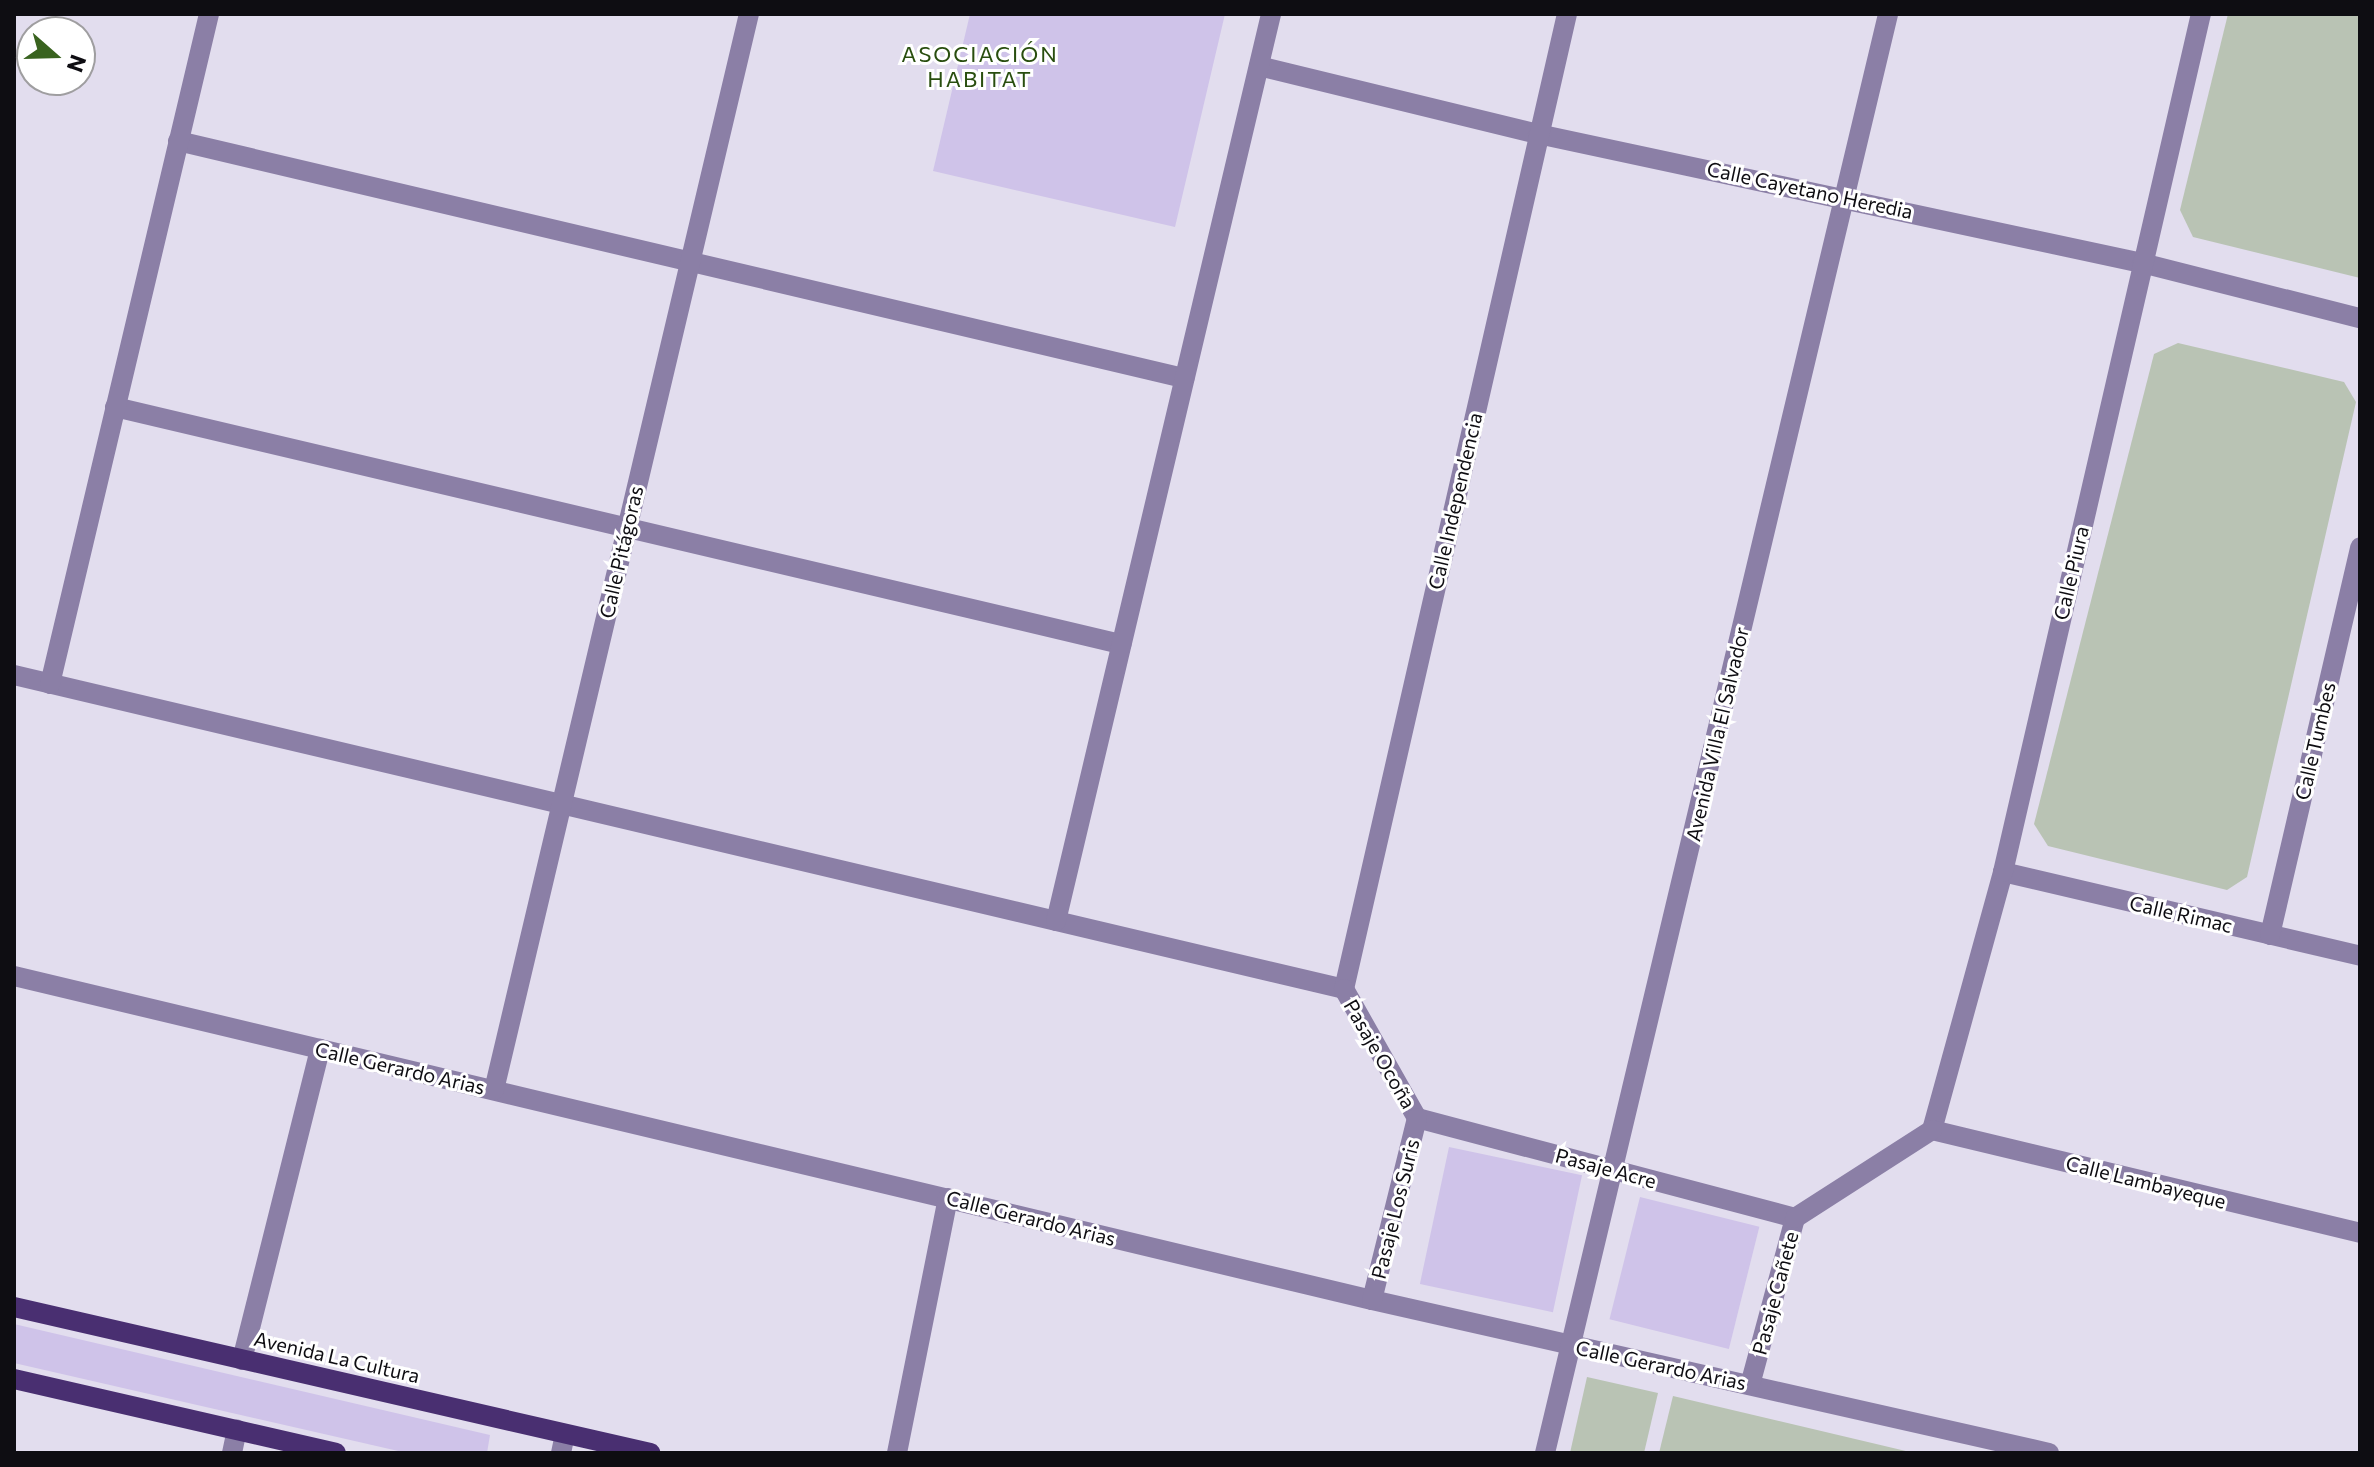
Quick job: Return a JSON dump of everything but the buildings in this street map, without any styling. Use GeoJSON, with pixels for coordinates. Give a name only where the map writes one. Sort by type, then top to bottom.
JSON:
{"type":"FeatureCollection","features":[{"type":"Feature","properties":{"kind":"main road","name":"Avenida La Cultura"},"geometry":{"type":"LineString","coordinates":[[14,1307],[242,1360],[563,1443],[650,1453]]}},
{"type":"Feature","properties":{"kind":"main road"},"geometry":{"type":"LineString","coordinates":[[14,1379],[336,1453]]}},
{"type":"Feature","properties":{"kind":"street"},"geometry":{"type":"LineString","coordinates":[[50,684],[209,14]]}},
{"type":"Feature","properties":{"kind":"street","name":"Calle Pitágoras"},"geometry":{"type":"LineString","coordinates":[[494,1090],[749,14]]}},
{"type":"Feature","properties":{"kind":"street"},"geometry":{"type":"LineString","coordinates":[[1056,921],[1271,14]]}},
{"type":"Feature","properties":{"kind":"street","name":"Calle Independencia"},"geometry":{"type":"LineString","coordinates":[[1344,989],[1567,14]]}},
{"type":"Feature","properties":{"kind":"street","name":"Avenida Villa El Salvador"},"geometry":{"type":"LineString","coordinates":[[1545,1453],[1888,14]]}},
{"type":"Feature","properties":{"kind":"street","name":"Calle Piura"},"geometry":{"type":"LineString","coordinates":[[1932,1130],[2003,872],[2201,14]]}},
{"type":"Feature","properties":{"kind":"street","name":"Calle Cayetano Heredia"},"geometry":{"type":"LineString","coordinates":[[1259,66],[1538,134],[1845,196],[2142,263],[2360,318]]}},
{"type":"Feature","properties":{"kind":"street"},"geometry":{"type":"LineString","coordinates":[[178,141],[1184,378]]}},
{"type":"Feature","properties":{"kind":"street"},"geometry":{"type":"LineString","coordinates":[[115,407],[1121,644]]}},
{"type":"Feature","properties":{"kind":"street","name":"Calle Tumbes"},"geometry":{"type":"LineString","coordinates":[[2270,935],[2360,547]]}},
{"type":"Feature","properties":{"kind":"street"},"geometry":{"type":"LineString","coordinates":[[14,675],[1344,989]]}},
{"type":"Feature","properties":{"kind":"street","name":"Calle Rimac"},"geometry":{"type":"LineString","coordinates":[[2003,872],[2360,956]]}},
{"type":"Feature","properties":{"kind":"street","name":"Calle Gerardo Arias"},"geometry":{"type":"LineString","coordinates":[[14,976],[1372,1300],[2049,1453]]}},
{"type":"Feature","properties":{"kind":"street","name":"Pasaje Ocoña"},"geometry":{"type":"LineString","coordinates":[[1344,989],[1417,1118]]}},
{"type":"Feature","properties":{"kind":"street"},"geometry":{"type":"LineString","coordinates":[[242,1360],[320,1049]]}},
{"type":"Feature","properties":{"kind":"street","name":"Pasaje Acre"},"geometry":{"type":"LineString","coordinates":[[1417,1118],[1795,1218]]}},
{"type":"Feature","properties":{"kind":"street","name":"Pasaje Los Suris"},"geometry":{"type":"LineString","coordinates":[[1372,1300],[1417,1118]]}},
{"type":"Feature","properties":{"kind":"street","name":"Pasaje Cañete"},"geometry":{"type":"LineString","coordinates":[[1750,1385],[1795,1218],[1932,1130]]}},
{"type":"Feature","properties":{"kind":"street","name":"Calle Lambayeque"},"geometry":{"type":"LineString","coordinates":[[1932,1130],[2360,1233]]}},
{"type":"Feature","properties":{"kind":"street"},"geometry":{"type":"LineString","coordinates":[[897,1453],[948,1198]]}},
{"type":"Feature","properties":{"kind":"street"},"geometry":{"type":"LineString","coordinates":[[232,1453],[237,1430]]}},
{"type":"Feature","properties":{"kind":"shaded area"},"geometry":{"type":"Polygon","coordinates":[[[970,14],[1225,14],[1175,227],[933,171],[970,14]]]}},
{"type":"Feature","properties":{"kind":"shaded area"},"geometry":{"type":"Polygon","coordinates":[[[1449,1147],[1582,1175],[1553,1312],[1420,1284],[1449,1147]]]}},
{"type":"Feature","properties":{"kind":"shaded area"},"geometry":{"type":"Polygon","coordinates":[[[1640,1197],[1759,1227],[1729,1349],[1610,1319],[1640,1197]]]}},
{"type":"Feature","properties":{"kind":"shaded area"},"geometry":{"type":"Polygon","coordinates":[[[14,1324],[490,1435],[487,1453],[407,1453],[14,1363],[14,1324]]]}},
{"type":"Feature","properties":{"kind":"district","name":"ASOCIACIÓN HABITAT"},"geometry":{"type":"Point","coordinates":[980,66]}}]}
